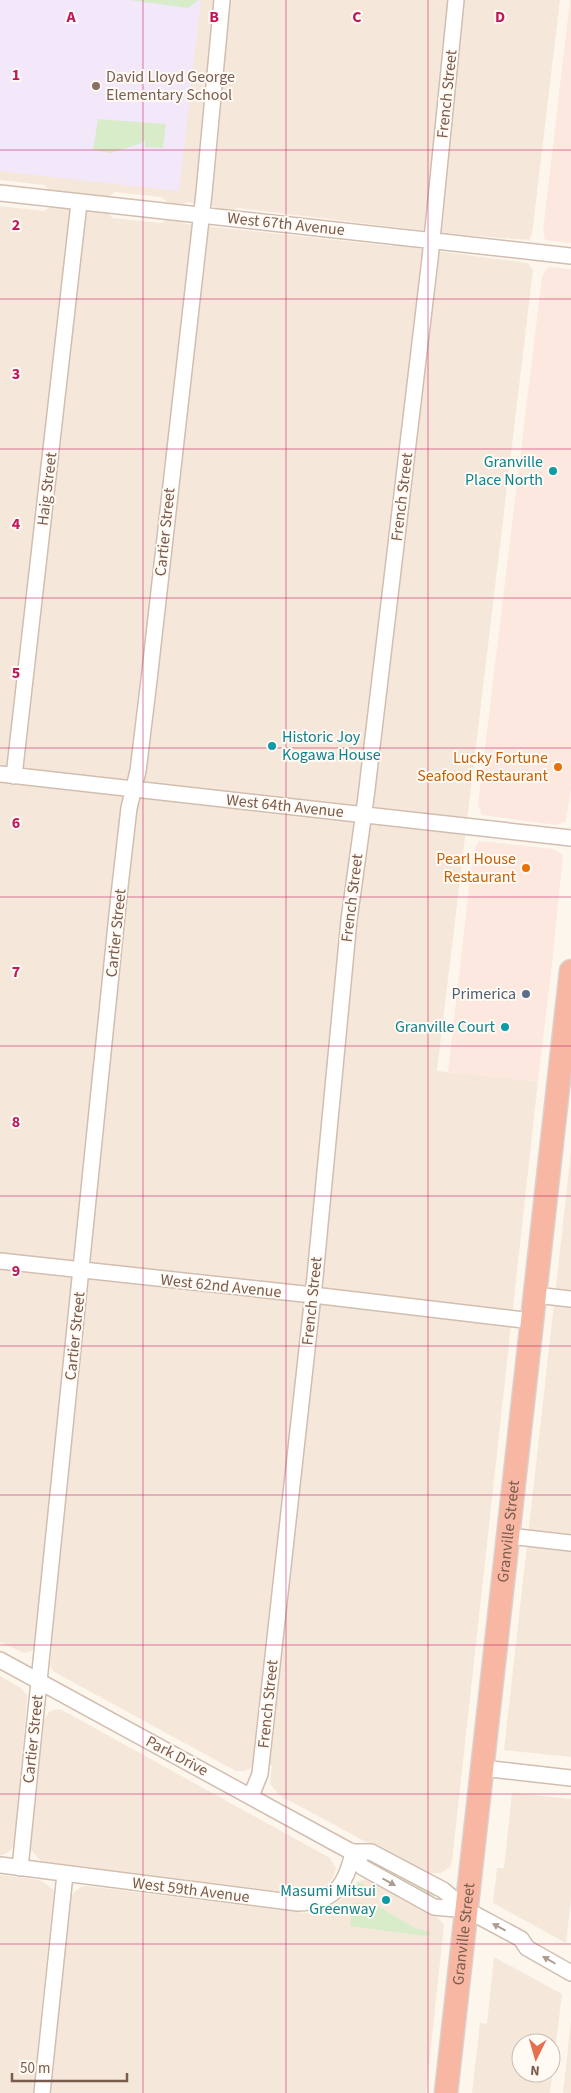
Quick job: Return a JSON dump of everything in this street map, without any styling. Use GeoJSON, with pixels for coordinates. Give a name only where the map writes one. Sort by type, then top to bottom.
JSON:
{"type":"FeatureCollection","features":[{"type":"Feature","properties":{"kind":"highway","name":"Granville Street"},"geometry":{"type":"LineString","coordinates":[[446,2093],[535,1295],[566,1059],[571,971]]}},
{"type":"Feature","properties":{"kind":"street","name":"Cartier Street"},"geometry":{"type":"LineString","coordinates":[[20,1868],[119,895],[129,808],[138,767],[201,215],[222,0]]}},
{"type":"Feature","properties":{"kind":"street","name":"French Street"},"geometry":{"type":"LineString","coordinates":[[251,1796],[260,1774],[313,1295],[349,920],[432,241],[456,0]]}},
{"type":"Feature","properties":{"kind":"street","name":"West 67th Avenue"},"geometry":{"type":"LineString","coordinates":[[0,193],[571,256]]}},
{"type":"Feature","properties":{"kind":"street","name":"Haig Street"},"geometry":{"type":"LineString","coordinates":[[7,775],[79,203]]}},
{"type":"Feature","properties":{"kind":"street","name":"West 64th Avenue"},"geometry":{"type":"LineString","coordinates":[[7,775],[571,838]]}},
{"type":"Feature","properties":{"kind":"street","name":"West 62nd Avenue"},"geometry":{"type":"LineString","coordinates":[[0,1261],[313,1295],[532,1322]]}},
{"type":"Feature","properties":{"kind":"street"},"geometry":{"type":"LineString","coordinates":[[535,1295],[571,1299]]}},
{"type":"Feature","properties":{"kind":"street"},"geometry":{"type":"LineString","coordinates":[[508,1536],[571,1543]]}},
{"type":"Feature","properties":{"kind":"street","name":"Park Drive"},"geometry":{"type":"LineString","coordinates":[[0,1660],[353,1852],[362,1867],[434,1907],[467,1910]]}},
{"type":"Feature","properties":{"kind":"street"},"geometry":{"type":"LineString","coordinates":[[482,1768],[571,1778]]}},
{"type":"Feature","properties":{"kind":"street","name":"West 59th Avenue"},"geometry":{"type":"LineString","coordinates":[[0,1865],[310,1903],[330,1896],[341,1886],[349,1873],[353,1852]]}},
{"type":"Feature","properties":{"kind":"street"},"geometry":{"type":"LineString","coordinates":[[42,2093],[65,1874]]}},
{"type":"Feature","properties":{"kind":"street"},"geometry":{"type":"LineString","coordinates":[[467,1910],[521,1939],[527,1948],[571,1973]]}},
{"type":"Feature","properties":{"kind":"shaded area"},"geometry":{"type":"Polygon","coordinates":[[[0,0],[560,0],[532,234],[529,240],[453,234],[237,208],[231,212],[221,211],[214,206],[188,202],[183,204],[169,203],[161,197],[115,192],[108,197],[51,191],[44,185],[0,180],[0,0]]]}},
{"type":"Feature","properties":{"kind":"shaded area","name":"David Lloyd George Elementary School"},"geometry":{"type":"Polygon","coordinates":[[[0,0],[201,0],[179,191],[0,171],[0,0]]]}},
{"type":"Feature","properties":{"kind":"shaded area"},"geometry":{"type":"Polygon","coordinates":[[[570,0],[571,243],[545,240],[543,231],[570,0]]]}},
{"type":"Feature","properties":{"kind":"shaded area"},"geometry":{"type":"Polygon","coordinates":[[[0,206],[44,211],[50,207],[108,212],[112,218],[162,223],[166,219],[186,224],[391,246],[397,243],[410,245],[414,248],[528,263],[533,270],[437,1071],[538,1081],[452,1861],[450,1867],[441,1873],[426,1873],[416,1869],[279,1795],[270,1784],[272,1766],[253,1764],[251,1768],[245,1771],[236,1771],[58,1674],[53,1671],[50,1665],[52,1646],[36,1644],[32,1651],[24,1653],[0,1642],[0,206]]]}},
{"type":"Feature","properties":{"kind":"shaded area"},"geometry":{"type":"Polygon","coordinates":[[[548,267],[571,269],[571,788],[566,821],[557,825],[482,815],[478,805],[542,277],[548,267]]]}},
{"type":"Feature","properties":{"kind":"shaded area"},"geometry":{"type":"Polygon","coordinates":[[[479,841],[554,849],[563,855],[538,1081],[448,1072],[473,852],[479,841]]]}},
{"type":"Feature","properties":{"kind":"shaded area"},"geometry":{"type":"Polygon","coordinates":[[[571,1152],[571,1757],[504,1750],[571,1152]]]}},
{"type":"Feature","properties":{"kind":"shaded area"},"geometry":{"type":"Polygon","coordinates":[[[0,1676],[21,1688],[27,1695],[27,1699],[15,1844],[7,1853],[0,1856],[0,1676]]]}},
{"type":"Feature","properties":{"kind":"shaded area"},"geometry":{"type":"Polygon","coordinates":[[[57,1709],[62,1710],[330,1858],[336,1868],[333,1878],[326,1886],[314,1892],[301,1894],[41,1861],[31,1850],[31,1845],[44,1720],[49,1712],[57,1709]]]}},
{"type":"Feature","properties":{"kind":"shaded area"},"geometry":{"type":"Polygon","coordinates":[[[512,1793],[571,1799],[571,1899],[566,1943],[493,1903],[497,1868],[504,1868],[512,1793]]]}},
{"type":"Feature","properties":{"kind":"shaded area"},"geometry":{"type":"Polygon","coordinates":[[[0,1875],[40,1880],[54,1890],[33,2093],[0,2093],[0,1875]]]}},
{"type":"Feature","properties":{"kind":"shaded area"},"geometry":{"type":"Polygon","coordinates":[[[366,1879],[436,1916],[444,1924],[426,2093],[51,2093],[70,1899],[74,1892],[81,1887],[86,1886],[314,1914],[327,1910],[344,1897],[357,1882],[366,1879]]]}},
{"type":"Feature","properties":{"kind":"shaded area"},"geometry":{"type":"Polygon","coordinates":[[[494,1957],[562,1994],[557,2033],[511,2033],[511,2083],[551,2083],[550,2093],[472,2093],[480,2023],[487,2024],[494,1957]]]}},
{"type":"Feature","properties":{"kind":"shaded area"},"geometry":{"type":"Polygon","coordinates":[[[571,2021],[571,2093],[563,2093],[571,2021]]]}},
{"type":"Feature","properties":{"kind":"green space"},"geometry":{"type":"Polygon","coordinates":[[[130,0],[199,0],[188,8],[130,0]]]}},
{"type":"Feature","properties":{"kind":"green space"},"geometry":{"type":"Polygon","coordinates":[[[98,119],[166,124],[163,148],[145,147],[145,140],[142,143],[111,153],[93,150],[98,119]]]}},
{"type":"Feature","properties":{"kind":"green space"},"geometry":{"type":"Polygon","coordinates":[[[360,1854],[434,1894],[434,1897],[358,1857],[360,1854]]]}},
{"type":"Feature","properties":{"kind":"green space"},"geometry":{"type":"Polygon","coordinates":[[[359,1882],[373,1890],[367,1898],[348,1897],[359,1882]]]}},
{"type":"Feature","properties":{"kind":"green space"},"geometry":{"type":"Polygon","coordinates":[[[359,1903],[378,1906],[415,1928],[430,1932],[430,1935],[424,1936],[350,1926],[351,1918],[347,1904],[359,1903]]]}},
{"type":"Feature","properties":{"kind":"place","name":"David Lloyd George Elementary School"},"geometry":{"type":"Point","coordinates":[96,86]}},
{"type":"Feature","properties":{"kind":"place","name":"Granville Place North"},"geometry":{"type":"Point","coordinates":[553,471]}},
{"type":"Feature","properties":{"kind":"place","name":"Historic Joy Kogawa House"},"geometry":{"type":"Point","coordinates":[272,746]}},
{"type":"Feature","properties":{"kind":"place","name":"Lucky Fortune Seafood Restaurant"},"geometry":{"type":"Point","coordinates":[558,767]}},
{"type":"Feature","properties":{"kind":"place","name":"Pearl House Restaurant"},"geometry":{"type":"Point","coordinates":[526,868]}},
{"type":"Feature","properties":{"kind":"place","name":"Primerica"},"geometry":{"type":"Point","coordinates":[526,994]}},
{"type":"Feature","properties":{"kind":"place","name":"Granville Court"},"geometry":{"type":"Point","coordinates":[505,1027]}},
{"type":"Feature","properties":{"kind":"place","name":"Masumi Mitsui Greenway"},"geometry":{"type":"Point","coordinates":[386,1900]}}]}
